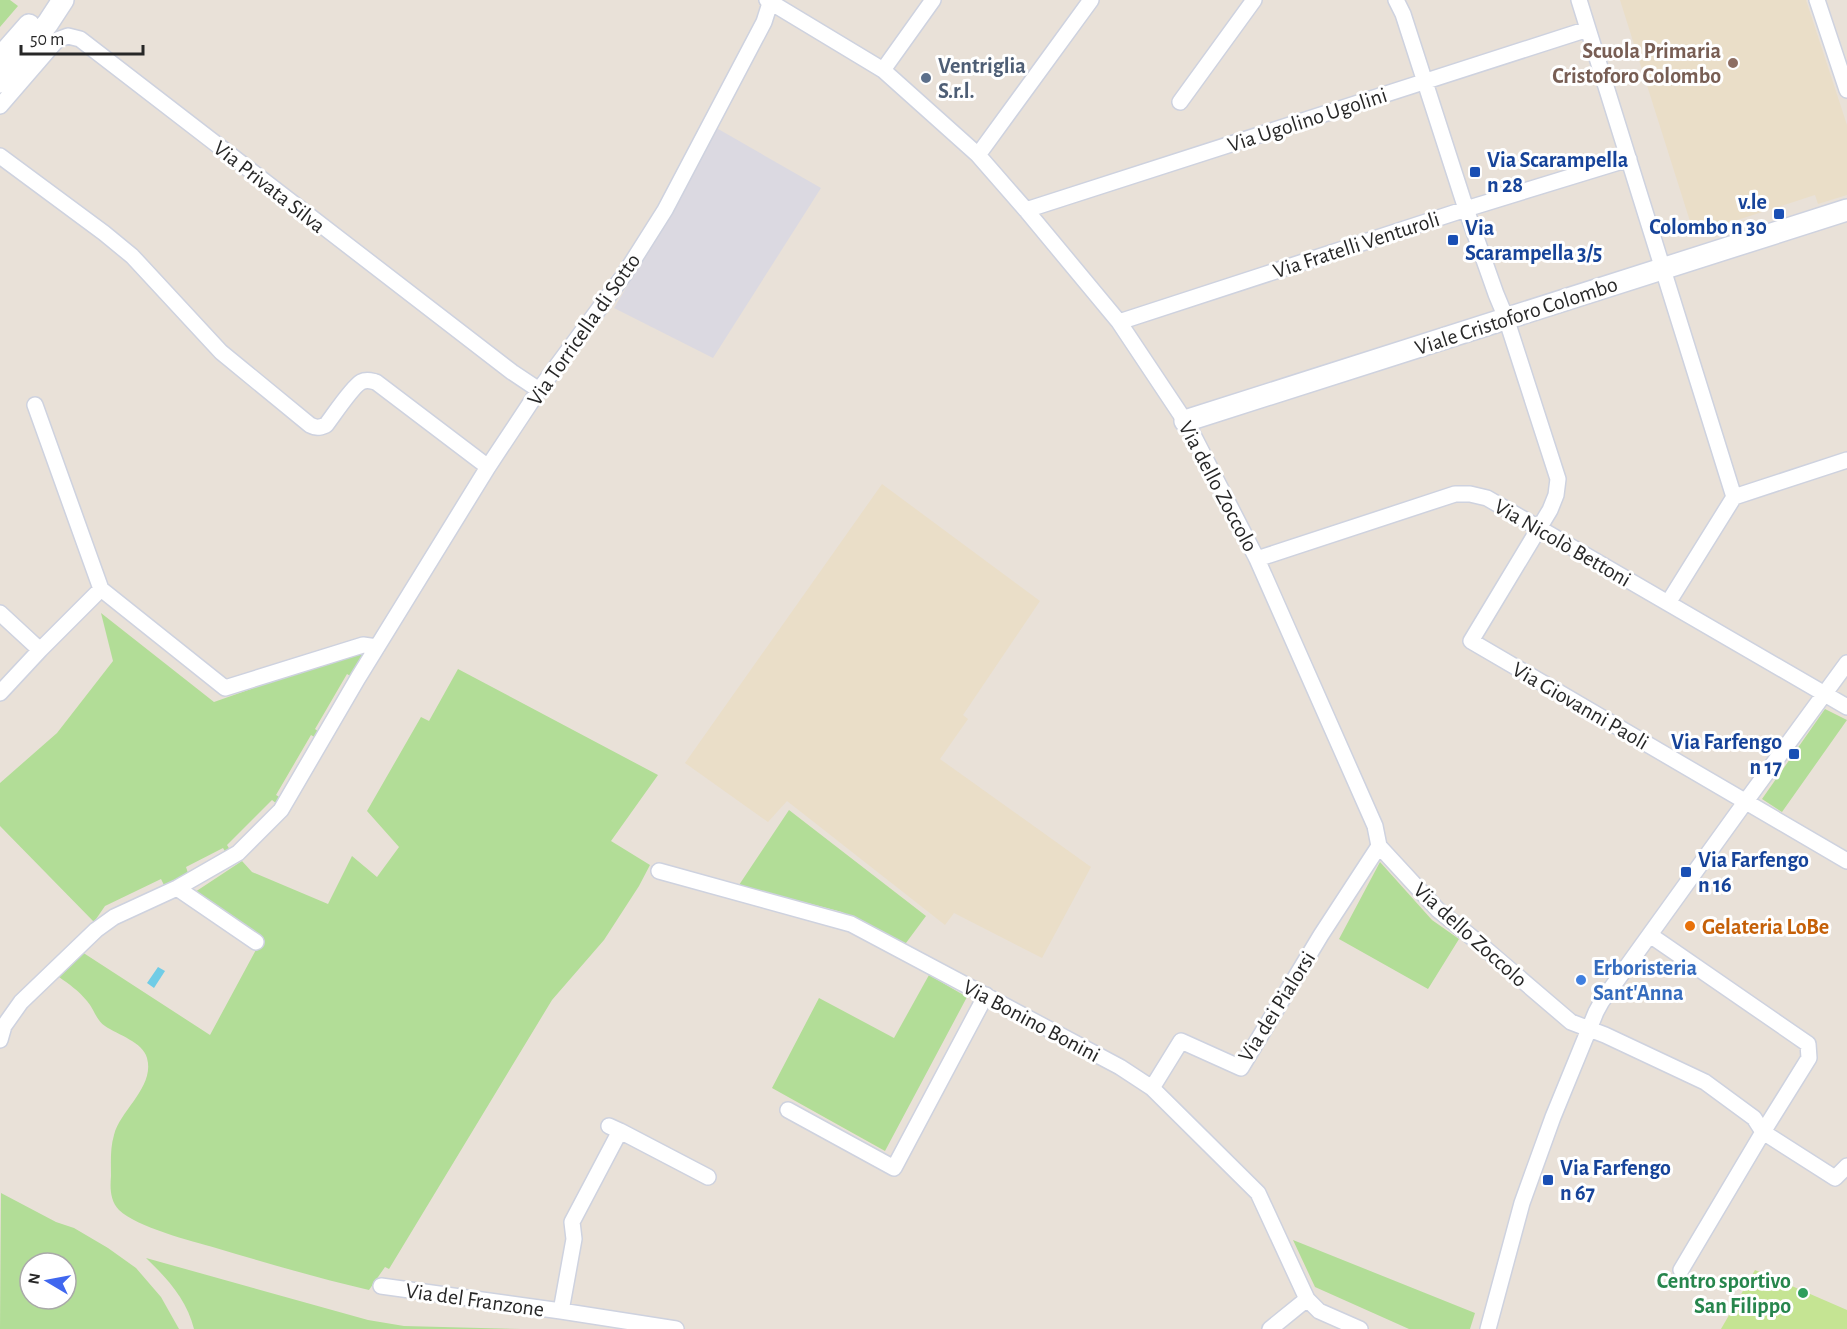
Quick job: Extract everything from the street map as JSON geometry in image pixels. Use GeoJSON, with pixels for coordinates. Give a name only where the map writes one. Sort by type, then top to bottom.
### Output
{"type":"FeatureCollection","features":[{"type":"Feature","properties":{"kind":"street"},"geometry":{"type":"LineString","coordinates":[[3,94],[7,61],[52,0]]}},
{"type":"Feature","properties":{"kind":"street"},"geometry":{"type":"LineString","coordinates":[[7,61],[48,23],[63,0]]}},
{"type":"Feature","properties":{"kind":"street"},"geometry":{"type":"LineString","coordinates":[[883,70],[933,0]]}},
{"type":"Feature","properties":{"kind":"street"},"geometry":{"type":"LineString","coordinates":[[978,155],[1091,0]]}},
{"type":"Feature","properties":{"kind":"street"},"geometry":{"type":"LineString","coordinates":[[1180,102],[1254,0]]}},
{"type":"Feature","properties":{"kind":"street"},"geometry":{"type":"LineString","coordinates":[[1396,0],[1426,81],[1466,209],[1506,318],[1558,479],[1556,495],[1539,527]]}},
{"type":"Feature","properties":{"kind":"street"},"geometry":{"type":"LineString","coordinates":[[1579,0],[1734,497]]}},
{"type":"Feature","properties":{"kind":"street"},"geometry":{"type":"LineString","coordinates":[[1817,0],[1847,90]]}},
{"type":"Feature","properties":{"kind":"street","name":"Via dello Zoccolo"},"geometry":{"type":"LineString","coordinates":[[769,1],[883,70],[978,155],[1119,322],[1185,421],[1257,559],[1375,826],[1379,846],[1438,910],[1571,1022],[1704,1082],[1754,1118],[1763,1132],[1835,1178],[1847,1166]]}},
{"type":"Feature","properties":{"kind":"street","name":"Via Torricella di Sotto"},"geometry":{"type":"LineString","coordinates":[[0,1040],[4,1026],[21,1002],[88,937],[114,917],[177,888],[238,853],[281,810],[377,647],[488,467],[539,390],[624,275],[665,210],[764,22],[769,1]]}},
{"type":"Feature","properties":{"kind":"street","name":"Via Ugolino Ugolini"},"geometry":{"type":"LineString","coordinates":[[1026,210],[1588,29]]}},
{"type":"Feature","properties":{"kind":"street","name":"Via Privata Silva"},"geometry":{"type":"LineString","coordinates":[[3,94],[57,40],[69,36],[80,39],[512,372],[539,390]]}},
{"type":"Feature","properties":{"kind":"street"},"geometry":{"type":"LineString","coordinates":[[0,156],[132,256],[221,352],[310,425],[320,428],[326,425],[357,385],[370,380],[376,382],[488,467]]}},
{"type":"Feature","properties":{"kind":"street","name":"Via Fratelli Venturoli"},"geometry":{"type":"LineString","coordinates":[[1119,322],[1466,209],[1629,159]]}},
{"type":"Feature","properties":{"kind":"street","name":"Viale Cristoforo Colombo"},"geometry":{"type":"LineString","coordinates":[[1185,421],[1847,210]]}},
{"type":"Feature","properties":{"kind":"street"},"geometry":{"type":"LineString","coordinates":[[35,405],[100,589],[225,688],[363,645],[377,647]]}},
{"type":"Feature","properties":{"kind":"street"},"geometry":{"type":"LineString","coordinates":[[1668,603],[1734,497],[1847,460]]}},
{"type":"Feature","properties":{"kind":"street","name":"Via Nicolò Bettoni"},"geometry":{"type":"LineString","coordinates":[[1257,559],[1455,494],[1470,494],[1487,498],[1847,707]]}},
{"type":"Feature","properties":{"kind":"street","name":"Via Giovanni Paoli"},"geometry":{"type":"LineString","coordinates":[[1539,527],[1471,641],[1847,861]]}},
{"type":"Feature","properties":{"kind":"street"},"geometry":{"type":"LineString","coordinates":[[0,693],[100,589]]}},
{"type":"Feature","properties":{"kind":"street"},"geometry":{"type":"LineString","coordinates":[[0,613],[40,650]]}},
{"type":"Feature","properties":{"kind":"street"},"geometry":{"type":"LineString","coordinates":[[1488,1329],[1522,1203],[1588,1029],[1602,1001],[1847,663]]}},
{"type":"Feature","properties":{"kind":"street","name":"Via dei Pialorsi"},"geometry":{"type":"LineString","coordinates":[[1152,1088],[1181,1041],[1241,1068],[1321,935],[1379,846]]}},
{"type":"Feature","properties":{"kind":"street","name":"Via Bonino Bonini"},"geometry":{"type":"LineString","coordinates":[[658,872],[851,924],[1120,1067],[1152,1088],[1258,1193],[1307,1299],[1319,1311],[1360,1329]]}},
{"type":"Feature","properties":{"kind":"street"},"geometry":{"type":"LineString","coordinates":[[177,888],[256,942]]}},
{"type":"Feature","properties":{"kind":"street"},"geometry":{"type":"LineString","coordinates":[[1650,935],[1808,1044],[1809,1058],[1681,1270]]}},
{"type":"Feature","properties":{"kind":"street"},"geometry":{"type":"LineString","coordinates":[[788,1110],[894,1168],[986,995]]}},
{"type":"Feature","properties":{"kind":"street"},"geometry":{"type":"LineString","coordinates":[[561,1311],[574,1239],[572,1222],[615,1129],[708,1177]]}},
{"type":"Feature","properties":{"kind":"street","name":"Via del Franzone"},"geometry":{"type":"LineString","coordinates":[[381,1286],[676,1329]]}},
{"type":"Feature","properties":{"kind":"street"},"geometry":{"type":"LineString","coordinates":[[1270,1329],[1307,1299]]}},
{"type":"Feature","properties":{"kind":"shaded area","name":"Scuola Primaria Cristoforo Colombo"},"geometry":{"type":"Polygon","coordinates":[[[1620,0],[1806,0],[1847,125],[1847,195],[1818,204],[1815,195],[1694,234],[1620,0]]]}},
{"type":"Feature","properties":{"kind":"shaded area"},"geometry":{"type":"Polygon","coordinates":[[[713,126],[821,188],[713,358],[614,308],[686,188],[713,126]]]}},
{"type":"Feature","properties":{"kind":"shaded area"},"geometry":{"type":"Polygon","coordinates":[[[882,484],[1040,601],[963,715],[968,719],[940,759],[1091,867],[1042,958],[954,913],[945,925],[787,801],[768,822],[685,763],[882,484]]]}},
{"type":"Feature","properties":{"kind":"green space"},"geometry":{"type":"Polygon","coordinates":[[[0,0],[10,0],[18,6],[0,27],[0,0]]]}},
{"type":"Feature","properties":{"kind":"green space"},"geometry":{"type":"Polygon","coordinates":[[[101,613],[214,702],[359,651],[365,654],[352,677],[347,674],[315,729],[319,732],[316,738],[311,735],[276,795],[281,798],[277,804],[272,800],[227,845],[230,850],[226,853],[223,848],[186,867],[188,873],[164,885],[161,879],[105,906],[94,922],[0,826],[0,783],[57,733],[113,661],[101,613]]]}},
{"type":"Feature","properties":{"kind":"green space"},"geometry":{"type":"Polygon","coordinates":[[[458,669],[658,775],[611,841],[650,865],[639,886],[604,940],[552,1000],[389,1269],[385,1267],[369,1290],[179,1237],[151,1228],[127,1216],[116,1206],[111,1194],[112,1145],[118,1125],[146,1079],[147,1058],[145,1052],[135,1043],[102,1024],[84,997],[59,977],[82,952],[210,1035],[257,948],[195,892],[242,861],[252,872],[328,904],[352,856],[377,877],[399,847],[367,811],[421,717],[429,721],[458,669]]]}},
{"type":"Feature","properties":{"kind":"green space"},"geometry":{"type":"Polygon","coordinates":[[[1825,709],[1847,720],[1782,812],[1762,799],[1825,709]]]}},
{"type":"Feature","properties":{"kind":"green space"},"geometry":{"type":"Polygon","coordinates":[[[789,810],[926,916],[903,947],[842,912],[739,885],[789,810]]]}},
{"type":"Feature","properties":{"kind":"green space"},"geometry":{"type":"Polygon","coordinates":[[[1380,862],[1432,920],[1459,939],[1428,989],[1339,939],[1380,862]]]}},
{"type":"Feature","properties":{"kind":"green space"},"geometry":{"type":"Polygon","coordinates":[[[929,975],[967,997],[885,1151],[772,1088],[819,998],[894,1038],[929,975]]]}},
{"type":"Feature","properties":{"kind":"green space"},"geometry":{"type":"Polygon","coordinates":[[[1,1193],[56,1222],[74,1228],[136,1268],[161,1297],[179,1329],[0,1329],[1,1193]]]}},
{"type":"Feature","properties":{"kind":"green space"},"geometry":{"type":"Polygon","coordinates":[[[1293,1240],[1475,1313],[1470,1329],[1409,1329],[1315,1287],[1293,1240]]]}},
{"type":"Feature","properties":{"kind":"green space"},"geometry":{"type":"Polygon","coordinates":[[[146,1258],[368,1320],[404,1326],[522,1329],[194,1329],[191,1318],[175,1290],[146,1258]]]}},
{"type":"Feature","properties":{"kind":"green space"},"geometry":{"type":"Polygon","coordinates":[[[1755,1270],[1847,1310],[1847,1329],[1721,1329],[1755,1270]]]}},
{"type":"Feature","properties":{"kind":"water"},"geometry":{"type":"Polygon","coordinates":[[[158,967],[165,971],[154,988],[147,983],[158,967]]]}},
{"type":"Feature","properties":{"kind":"place","name":"Scuola Primaria Cristoforo Colombo"},"geometry":{"type":"Point","coordinates":[1733,63]}},
{"type":"Feature","properties":{"kind":"place","name":"Ventriglia S.r.l."},"geometry":{"type":"Point","coordinates":[926,78]}},
{"type":"Feature","properties":{"kind":"place","name":"Via Scarampella n 28"},"geometry":{"type":"Point","coordinates":[1475,172]}},
{"type":"Feature","properties":{"kind":"place","name":"v.le Colombo n 30"},"geometry":{"type":"Point","coordinates":[1779,214]}},
{"type":"Feature","properties":{"kind":"place","name":"Via Scarampella 3/5"},"geometry":{"type":"Point","coordinates":[1453,240]}},
{"type":"Feature","properties":{"kind":"place","name":"Via Farfengo n 17"},"geometry":{"type":"Point","coordinates":[1794,754]}},
{"type":"Feature","properties":{"kind":"place","name":"Via Farfengo n 16"},"geometry":{"type":"Point","coordinates":[1686,872]}},
{"type":"Feature","properties":{"kind":"place","name":"Gelateria LoBe"},"geometry":{"type":"Point","coordinates":[1690,926]}},
{"type":"Feature","properties":{"kind":"place","name":"Erboristeria Sant'Anna"},"geometry":{"type":"Point","coordinates":[1581,980]}},
{"type":"Feature","properties":{"kind":"place","name":"Via Farfengo n 67"},"geometry":{"type":"Point","coordinates":[1548,1180]}},
{"type":"Feature","properties":{"kind":"place","name":"Centro sportivo San Filippo"},"geometry":{"type":"Point","coordinates":[1803,1293]}}]}
